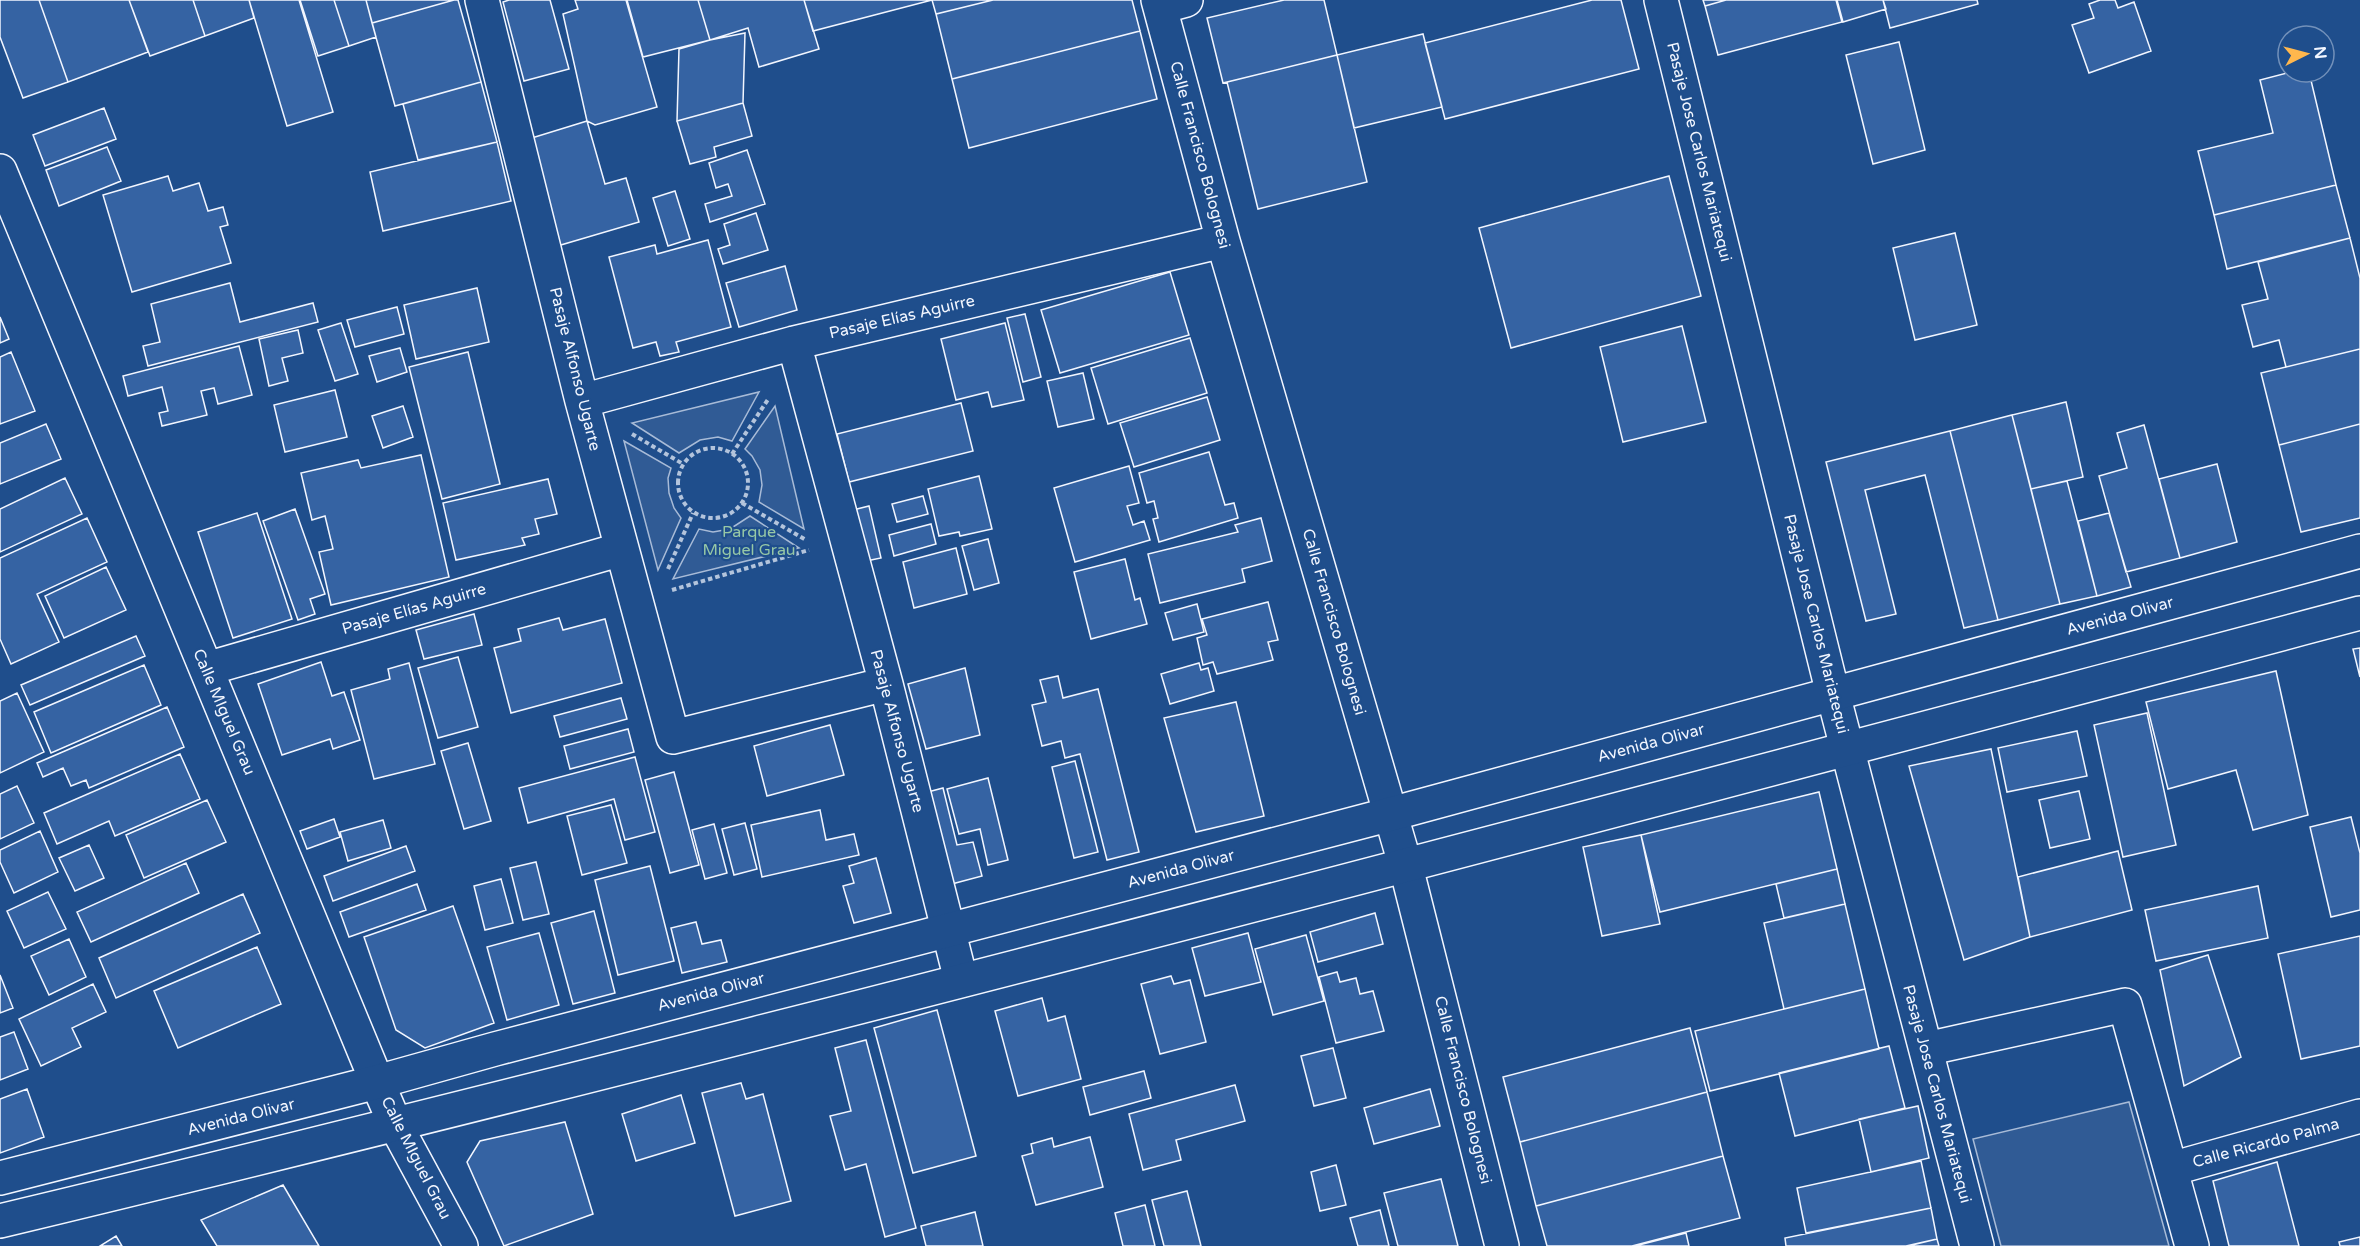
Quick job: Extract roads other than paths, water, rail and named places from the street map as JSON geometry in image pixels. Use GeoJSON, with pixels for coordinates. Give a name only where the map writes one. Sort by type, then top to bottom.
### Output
{"type":"FeatureCollection","features":[{"type":"Feature","properties":{"kind":"street","name":"Pasaje Alfonso Ugarte"},"geometry":{"type":"LineString","coordinates":[[482,0],[582,401],[673,737],[886,684]]}},
{"type":"Feature","properties":{"kind":"street","name":"Pasaje Jose Carlos Mariatequi"},"geometry":{"type":"LineString","coordinates":[[1661,0],[1833,694],[1977,1246]]}},
{"type":"Feature","properties":{"kind":"street","name":"Calle Francisco Bolognesi"},"geometry":{"type":"LineString","coordinates":[[1168,2],[1223,241],[1406,867],[1502,1246]]}},
{"type":"Feature","properties":{"kind":"street","name":"Calle MIguel Grau"},"geometry":{"type":"LineString","coordinates":[[0,171],[377,1082],[396,1126],[461,1246]]}},
{"type":"Feature","properties":{"kind":"street","name":"Pasaje Elías Aguirre"},"geometry":{"type":"LineString","coordinates":[[582,401],[794,343],[1223,241]]}},
{"type":"Feature","properties":{"kind":"street","name":"Pasaje Alfonso Ugarte"},"geometry":{"type":"LineString","coordinates":[[794,343],[886,684],[961,980]]}},
{"type":"Feature","properties":{"kind":"street","name":"Pasaje Elías Aguirre"},"geometry":{"type":"LineString","coordinates":[[206,669],[622,549]]}},
{"type":"Feature","properties":{"kind":"street","name":"Avenida Olivar"},"geometry":{"type":"LineString","coordinates":[[0,1178],[377,1082],[1391,814],[2360,551]]}},
{"type":"Feature","properties":{"kind":"street"},"geometry":{"type":"LineString","coordinates":[[0,1221],[396,1126],[1406,867],[2360,613]]}},
{"type":"Feature","properties":{"kind":"street"},"geometry":{"type":"LineString","coordinates":[[1926,1049],[2124,1005],[2192,1246]]}},
{"type":"Feature","properties":{"kind":"street","name":"Calle Ricardo Palma"},"geometry":{"type":"LineString","coordinates":[[2171,1169],[2360,1116]]}},
{"type":"Feature","properties":{"kind":"park label","name":"Parque Miguel Grau"},"geometry":{"type":"Point","coordinates":[749,541]}}]}
